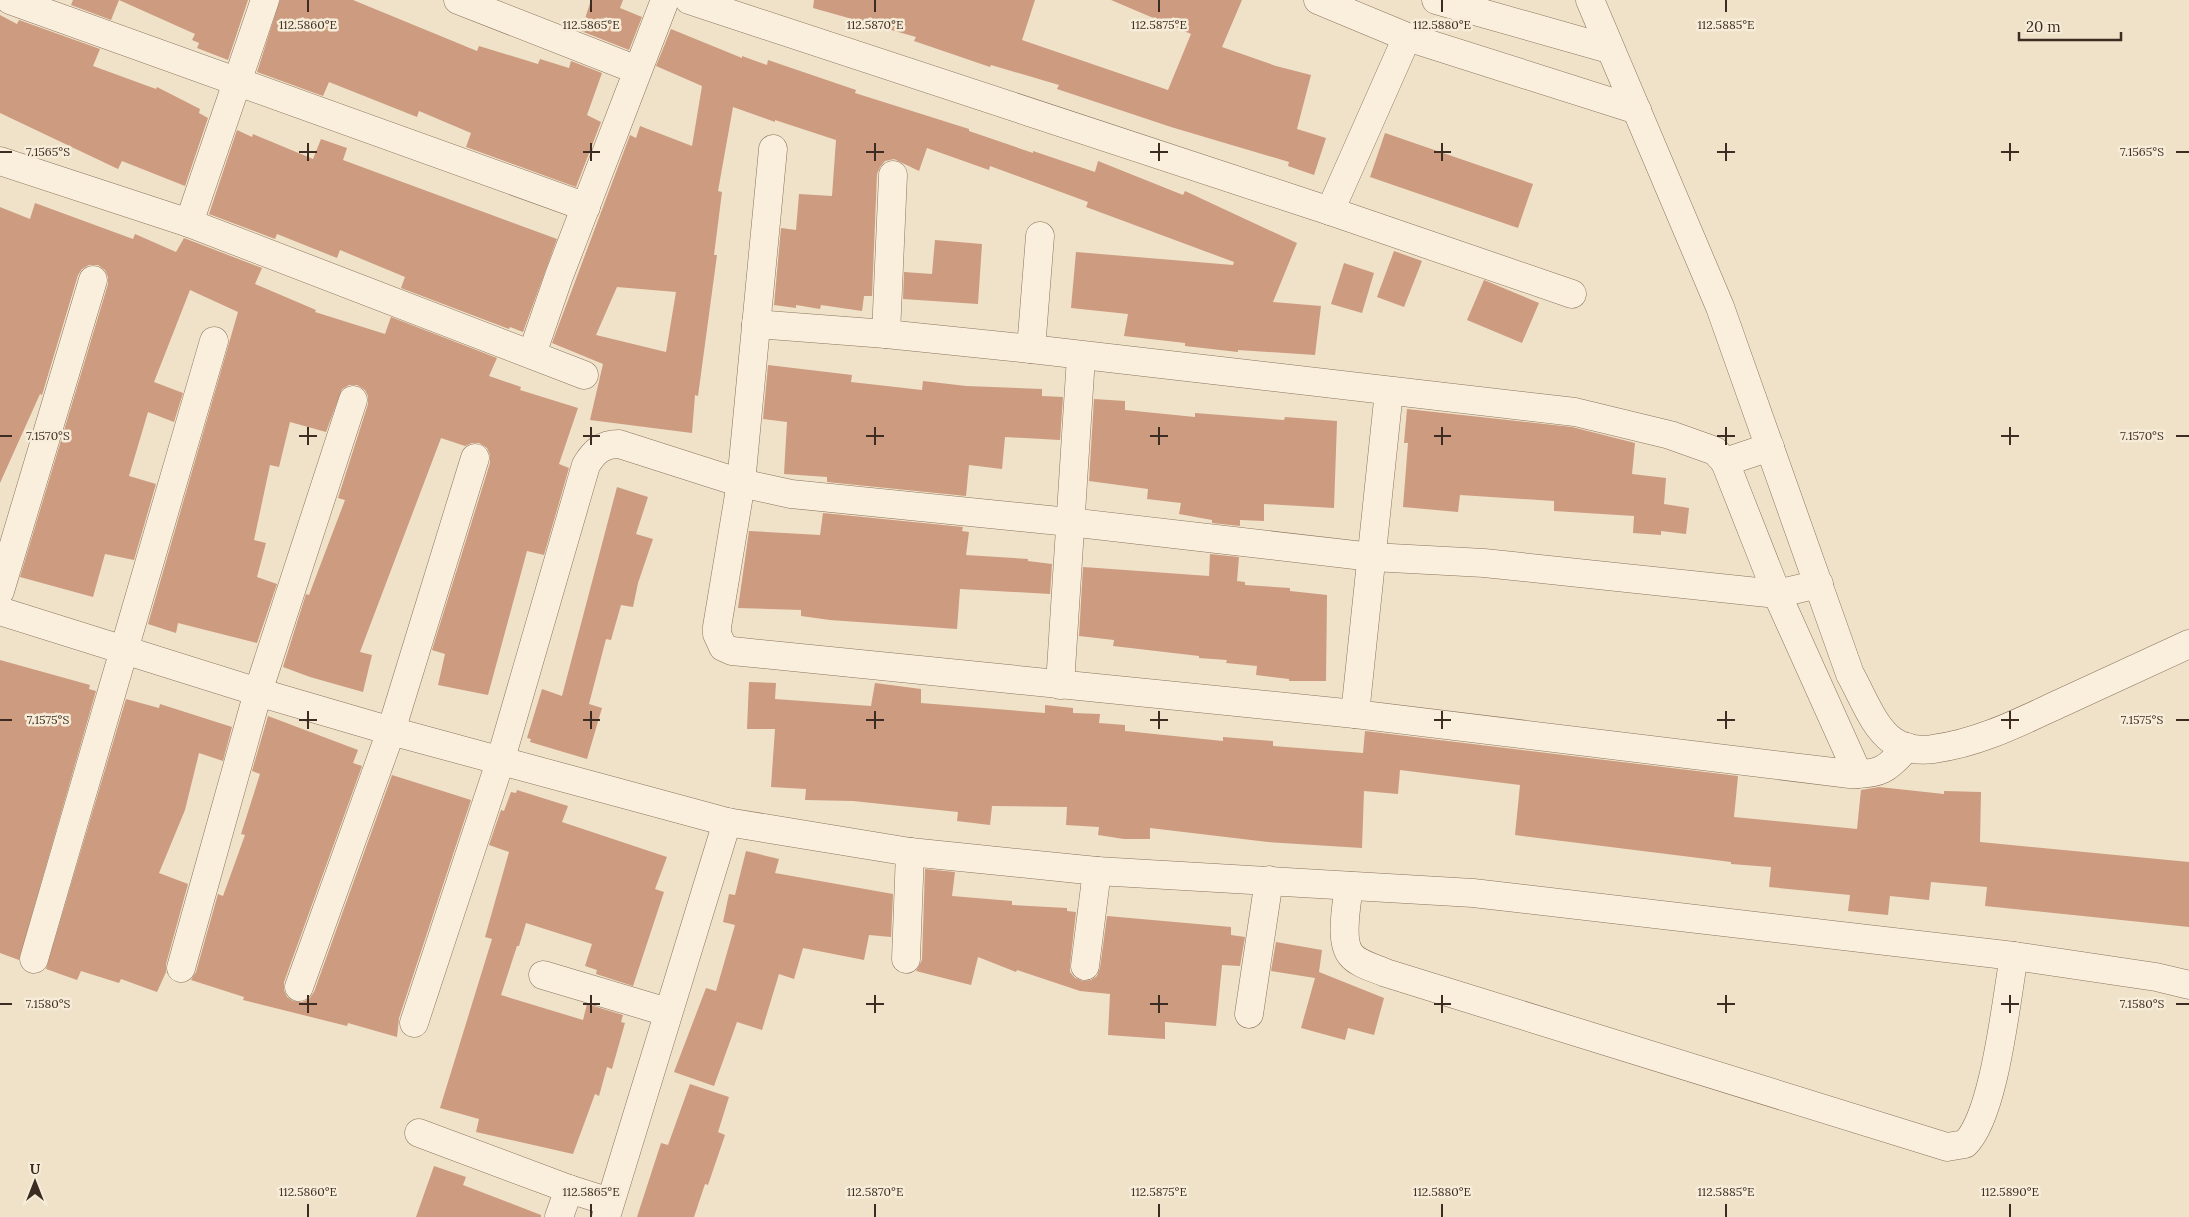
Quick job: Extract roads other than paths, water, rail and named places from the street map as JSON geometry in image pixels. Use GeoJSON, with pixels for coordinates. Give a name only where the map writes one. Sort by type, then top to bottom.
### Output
{"type":"FeatureCollection","features":[{"type":"Feature","properties":{"kind":"street"},"geometry":{"type":"LineString","coordinates":[[10,0],[586,207]]}},
{"type":"Feature","properties":{"kind":"street"},"geometry":{"type":"LineString","coordinates":[[189,222],[264,0]]}},
{"type":"Feature","properties":{"kind":"street"},"geometry":{"type":"LineString","coordinates":[[458,0],[637,70]]}},
{"type":"Feature","properties":{"kind":"street"},"geometry":{"type":"LineString","coordinates":[[532,354],[637,70],[665,0]]}},
{"type":"Feature","properties":{"kind":"street"},"geometry":{"type":"LineString","coordinates":[[689,0],[1330,211],[1572,294]]}},
{"type":"Feature","properties":{"kind":"street"},"geometry":{"type":"LineString","coordinates":[[1318,0],[1407,37],[1637,110]]}},
{"type":"Feature","properties":{"kind":"street"},"geometry":{"type":"LineString","coordinates":[[1436,0],[1609,49]]}},
{"type":"Feature","properties":{"kind":"street"},"geometry":{"type":"LineString","coordinates":[[1590,0],[1609,49],[1637,110],[1720,307],[1850,674],[1886,734],[1894,741],[1917,750],[1933,749],[1980,738],[2012,726],[2189,644]]}},
{"type":"Feature","properties":{"kind":"street"},"geometry":{"type":"LineString","coordinates":[[1330,211],[1407,37]]}},
{"type":"Feature","properties":{"kind":"street"},"geometry":{"type":"LineString","coordinates":[[773,149],[741,483],[717,627],[717,634],[722,647],[732,651],[1060,686],[1355,714],[1858,774],[1882,771],[1906,747]]}},
{"type":"Feature","properties":{"kind":"street"},"geometry":{"type":"LineString","coordinates":[[0,161],[189,222],[584,375]]}},
{"type":"Feature","properties":{"kind":"street"},"geometry":{"type":"LineString","coordinates":[[886,334],[893,175]]}},
{"type":"Feature","properties":{"kind":"street"},"geometry":{"type":"LineString","coordinates":[[1031,349],[1040,236]]}},
{"type":"Feature","properties":{"kind":"street"},"geometry":{"type":"LineString","coordinates":[[0,591],[93,280]]}},
{"type":"Feature","properties":{"kind":"street"},"geometry":{"type":"LineString","coordinates":[[756,324],[886,334],[1031,349],[1080,357],[1575,412],[1670,435],[1715,452],[1725,462],[1777,594],[1858,774]]}},
{"type":"Feature","properties":{"kind":"street"},"geometry":{"type":"LineString","coordinates":[[34,959],[214,341]]}},
{"type":"Feature","properties":{"kind":"street"},"geometry":{"type":"LineString","coordinates":[[1060,686],[1080,357]]}},
{"type":"Feature","properties":{"kind":"street"},"geometry":{"type":"LineString","coordinates":[[1355,714],[1389,391]]}},
{"type":"Feature","properties":{"kind":"street"},"geometry":{"type":"LineString","coordinates":[[181,968],[258,692],[353,400]]}},
{"type":"Feature","properties":{"kind":"street"},"geometry":{"type":"LineString","coordinates":[[414,1024],[500,762],[586,465],[593,453],[602,447],[619,444],[741,483],[791,494],[1069,522],[1372,557],[1484,563],[1777,594],[1819,584]]}},
{"type":"Feature","properties":{"kind":"street"},"geometry":{"type":"LineString","coordinates":[[1725,462],[1770,447]]}},
{"type":"Feature","properties":{"kind":"street"},"geometry":{"type":"LineString","coordinates":[[299,987],[391,731],[475,458]]}},
{"type":"Feature","properties":{"kind":"street"},"geometry":{"type":"LineString","coordinates":[[0,611],[258,692],[391,731],[726,822],[910,852],[1097,871],[1472,893],[2014,956],[2156,977],[2189,985]]}},
{"type":"Feature","properties":{"kind":"street"},"geometry":{"type":"LineString","coordinates":[[419,1133],[569,1189],[608,1210],[726,822]]}},
{"type":"Feature","properties":{"kind":"street"},"geometry":{"type":"LineString","coordinates":[[906,959],[910,852]]}},
{"type":"Feature","properties":{"kind":"street"},"geometry":{"type":"LineString","coordinates":[[1085,966],[1097,871]]}},
{"type":"Feature","properties":{"kind":"street"},"geometry":{"type":"LineString","coordinates":[[1249,1014],[1270,880]]}},
{"type":"Feature","properties":{"kind":"street"},"geometry":{"type":"LineString","coordinates":[[1349,886],[1345,926],[1346,947],[1356,960],[1404,979],[1947,1147],[1965,1144],[1979,1126],[1990,1090],[2014,956]]}},
{"type":"Feature","properties":{"kind":"street"},"geometry":{"type":"LineString","coordinates":[[543,975],[667,1012]]}},
{"type":"Feature","properties":{"kind":"street"},"geometry":{"type":"LineString","coordinates":[[559,1217],[569,1189]]}}]}
